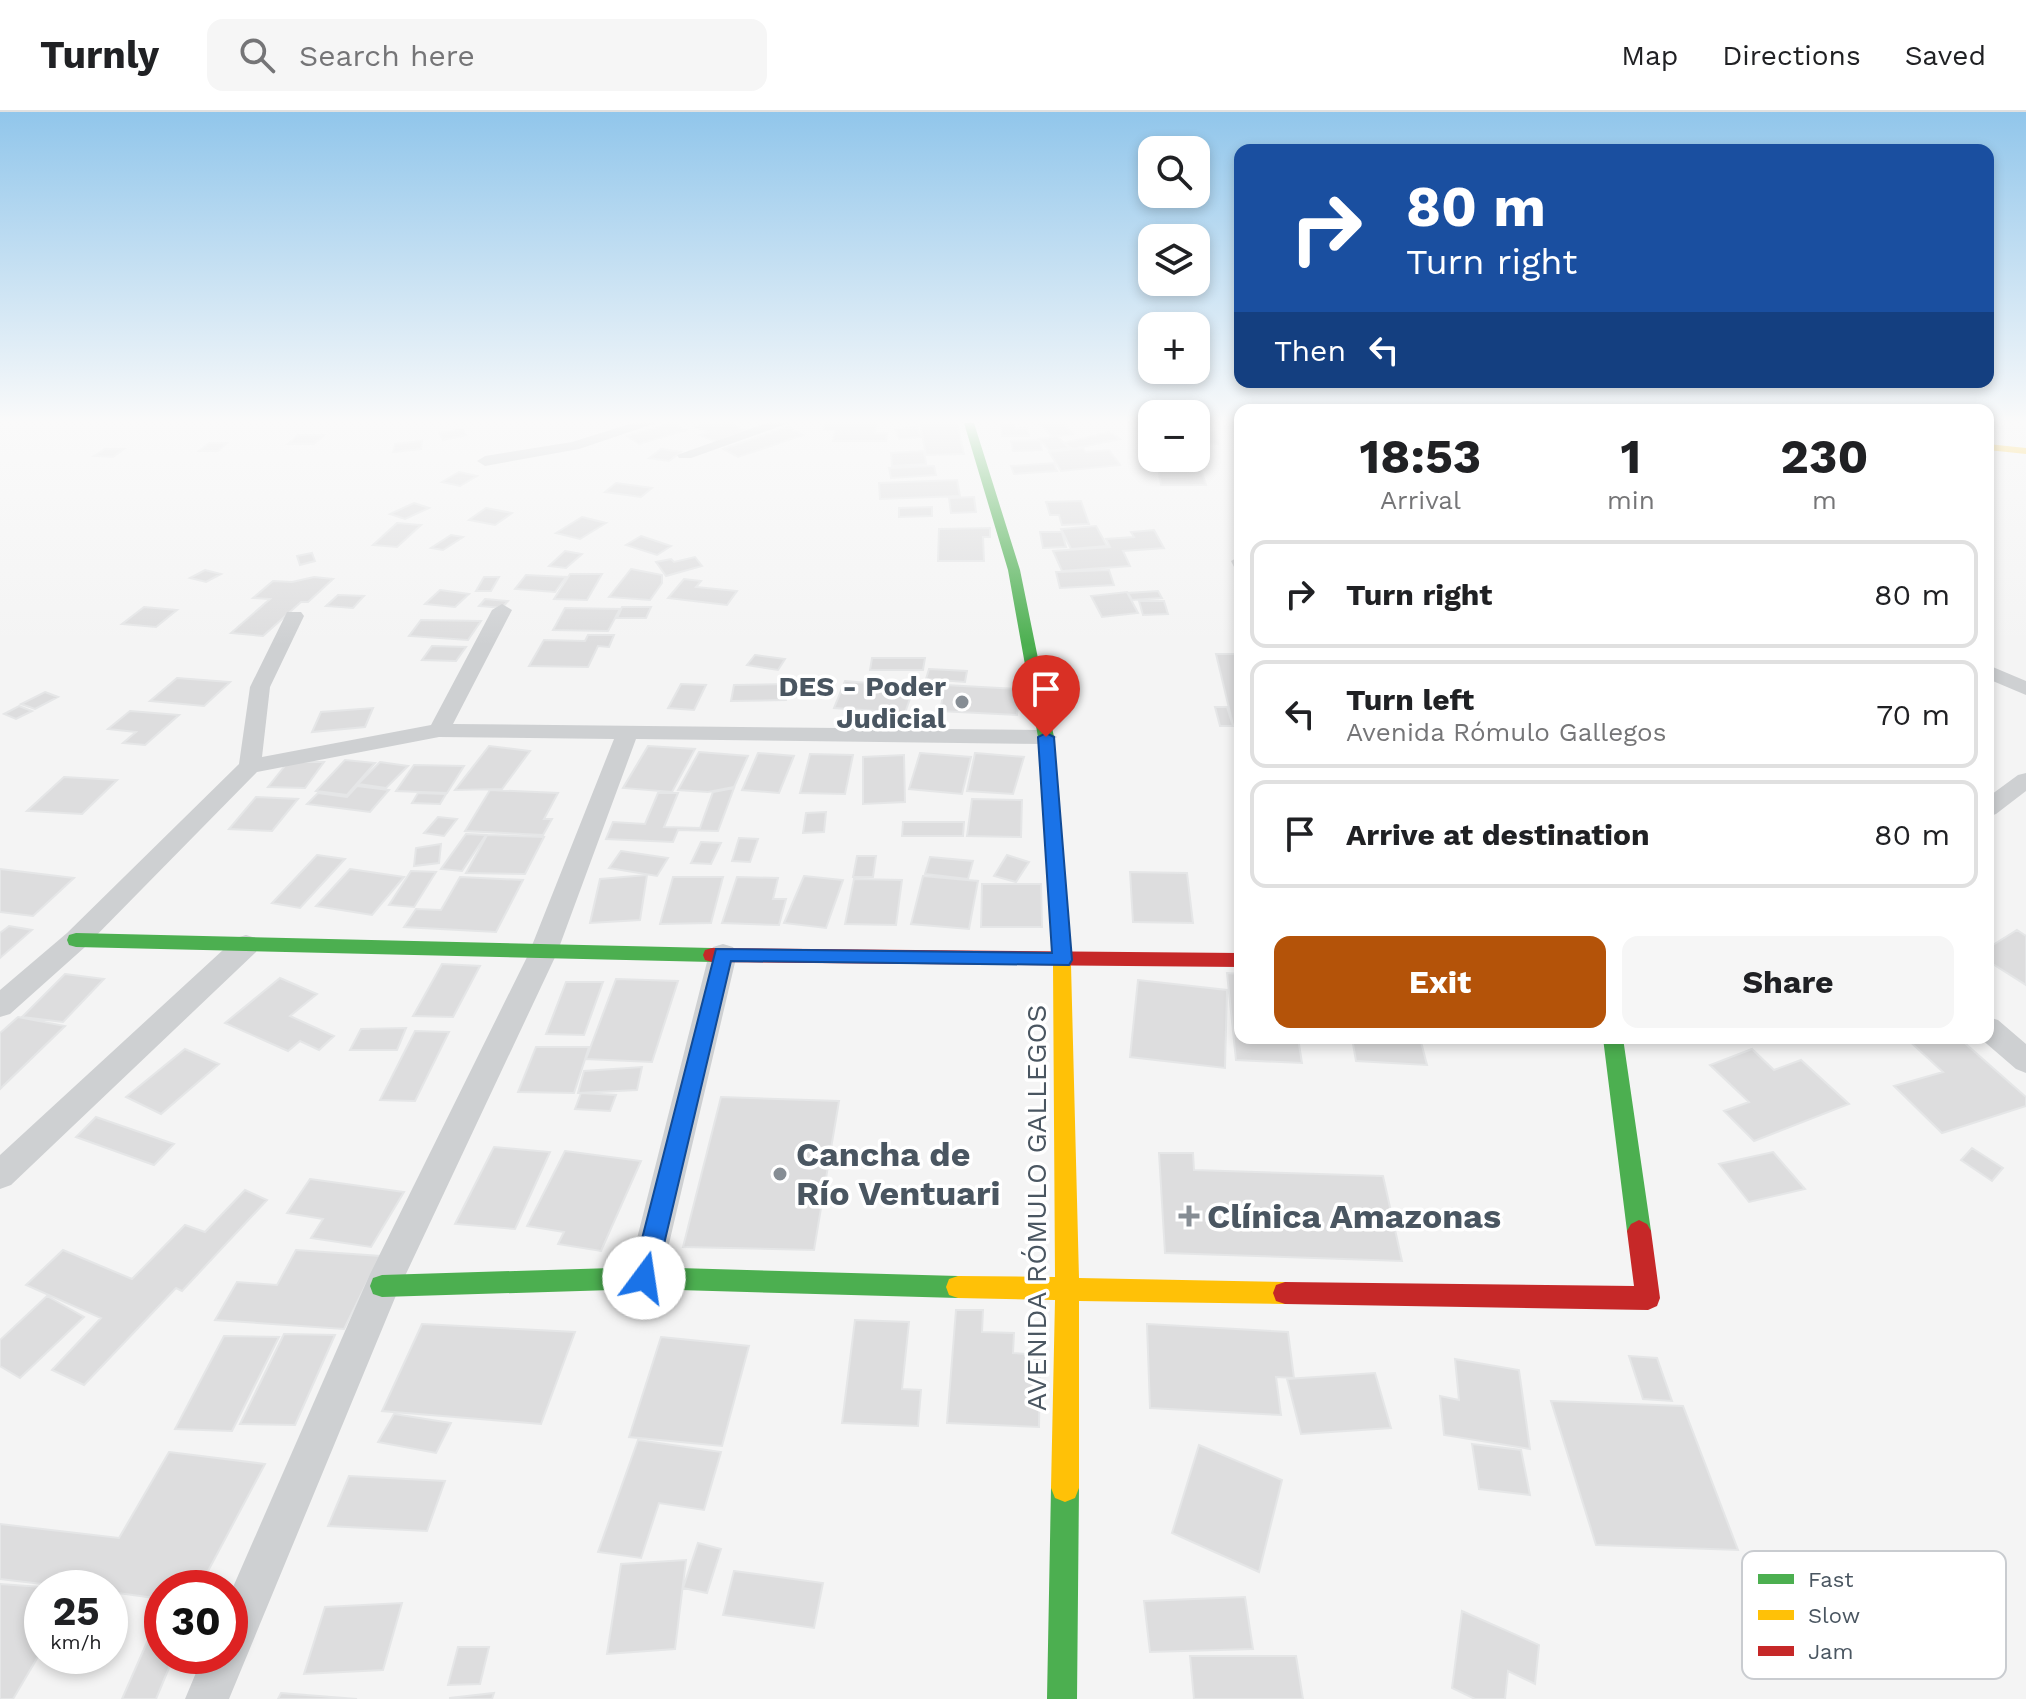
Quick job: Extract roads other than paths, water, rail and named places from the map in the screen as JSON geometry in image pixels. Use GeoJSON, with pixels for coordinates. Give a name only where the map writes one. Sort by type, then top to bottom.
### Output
{"type":"FeatureCollection","features":[{"type":"Feature","properties":{"kind":"street","name":"AVENIDA RÓMULO GALLEGOS"},"geometry":{"type":"LineString","coordinates":[[994,497],[1014,570],[1046,737],[1062,960],[1067,1290],[1062,1699]]}},
{"type":"Feature","properties":{"kind":"street"},"geometry":{"type":"LineString","coordinates":[[439,730],[502,610]]}},
{"type":"Feature","properties":{"kind":"street"},"geometry":{"type":"LineString","coordinates":[[250,766],[260,687],[294,616]]}},
{"type":"Feature","properties":{"kind":"street"},"geometry":{"type":"LineString","coordinates":[[1994,674],[2026,689]]}},
{"type":"Feature","properties":{"kind":"street"},"geometry":{"type":"LineString","coordinates":[[0,1006],[76,940],[250,766],[439,730],[1046,737]]}},
{"type":"Feature","properties":{"kind":"street"},"geometry":{"type":"LineString","coordinates":[[248,1602],[382,1286],[543,953],[628,732]]}},
{"type":"Feature","properties":{"kind":"street"},"geometry":{"type":"LineString","coordinates":[[1994,804],[2026,780]]}},
{"type":"Feature","properties":{"kind":"street"},"geometry":{"type":"LineString","coordinates":[[76,940],[543,953],[1234,960]]}},
{"type":"Feature","properties":{"kind":"street"},"geometry":{"type":"LineString","coordinates":[[0,1175],[246,945]]}},
{"type":"Feature","properties":{"kind":"street"},"geometry":{"type":"LineString","coordinates":[[644,1278],[723,954]]}},
{"type":"Feature","properties":{"kind":"street"},"geometry":{"type":"LineString","coordinates":[[1994,1033],[2026,1061]]}},
{"type":"Feature","properties":{"kind":"street"},"geometry":{"type":"LineString","coordinates":[[382,1286],[644,1278],[1067,1290],[1648,1298],[1614,1044]]}},
{"type":"Feature","properties":{"kind":"street"},"geometry":{"type":"LineString","coordinates":[[207,1699],[217,1674]]}},
{"type":"Feature","properties":{"kind":"place","name":"DES - Poder Judicial"},"geometry":{"type":"Point","coordinates":[962,702]}},
{"type":"Feature","properties":{"kind":"place","name":"Cancha de Río Ventuari"},"geometry":{"type":"Point","coordinates":[780,1174]}},
{"type":"Feature","properties":{"kind":"place","name":"Clínica Amazonas"},"geometry":{"type":"Point","coordinates":[1189,1216]}}]}
